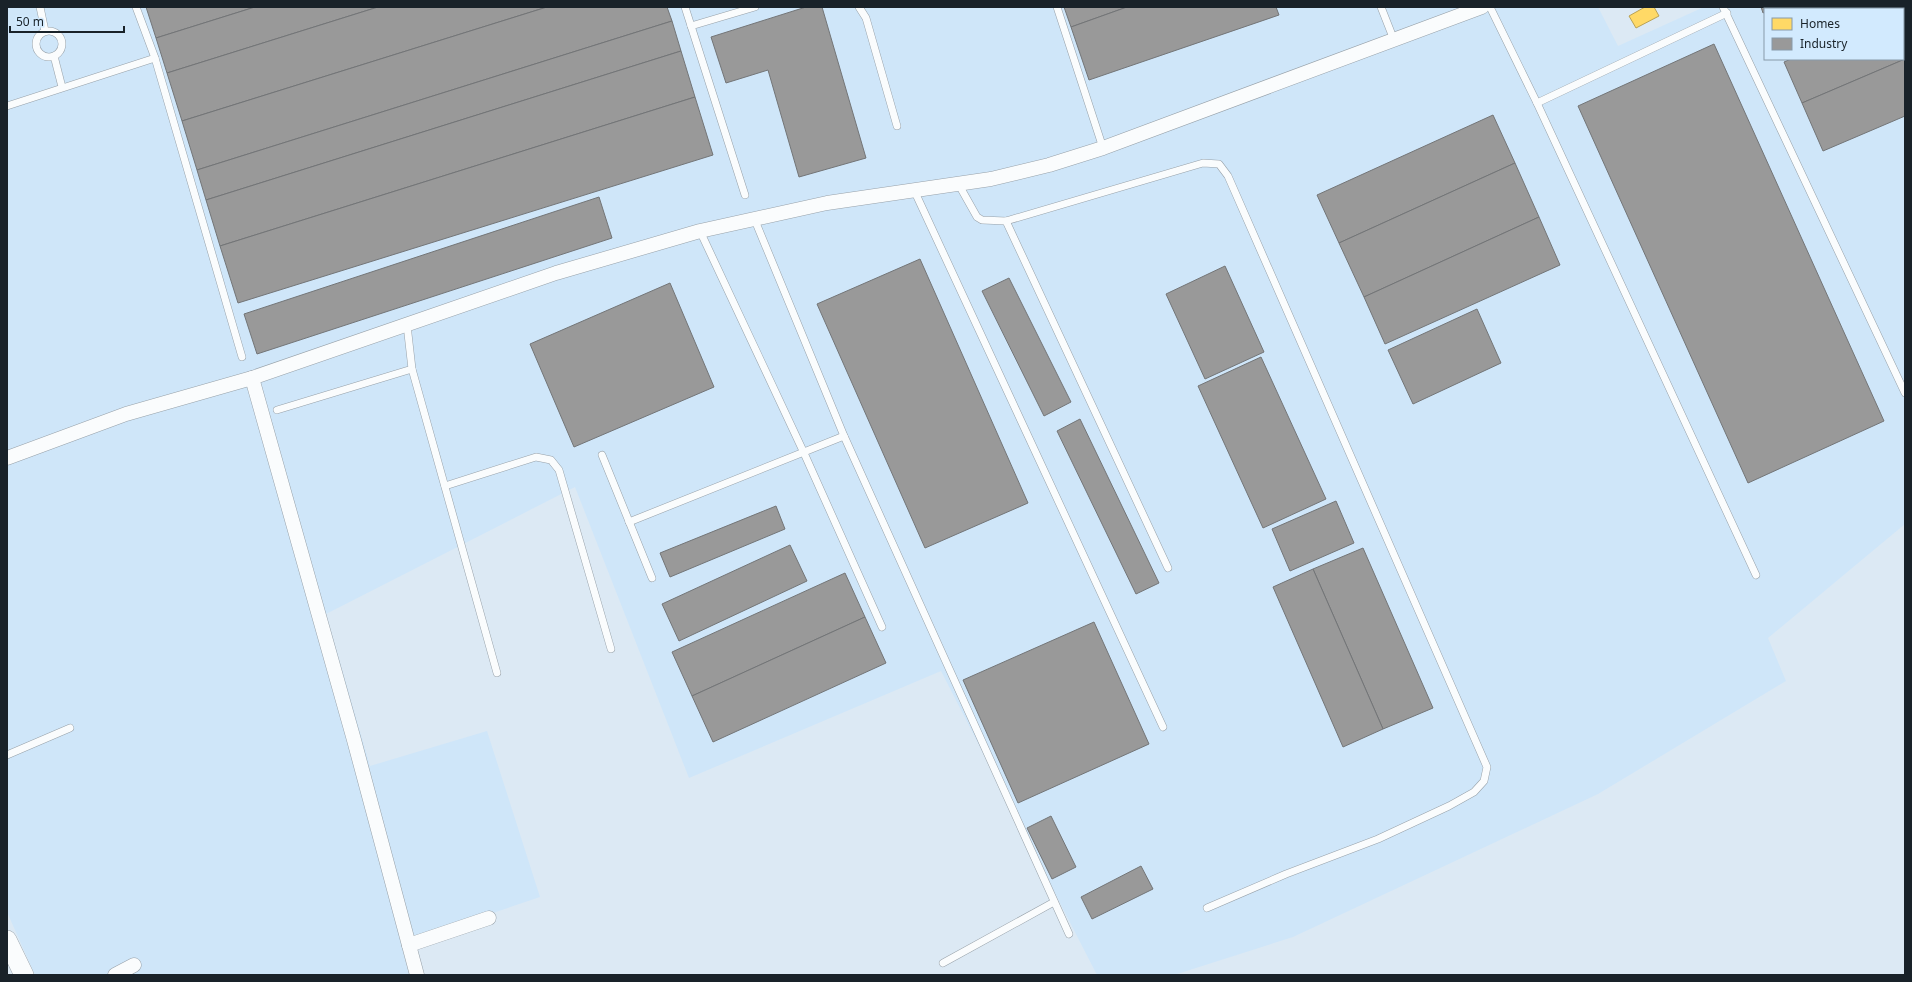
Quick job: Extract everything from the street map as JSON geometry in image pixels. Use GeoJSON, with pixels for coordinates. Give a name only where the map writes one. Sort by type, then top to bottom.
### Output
{"type":"FeatureCollection","features":[{"type":"Feature","properties":{"kind":"main road"},"geometry":{"type":"LineString","coordinates":[[7,940],[24,975]]}},
{"type":"Feature","properties":{"kind":"street"},"geometry":{"type":"LineString","coordinates":[[7,458],[126,414],[252,378],[556,273],[700,231],[827,203],[991,180],[1049,165],[1103,148],[1482,7]]}},
{"type":"Feature","properties":{"kind":"street"},"geometry":{"type":"LineString","coordinates":[[252,378],[352,733],[417,975]]}},
{"type":"Feature","properties":{"kind":"street"},"geometry":{"type":"LineString","coordinates":[[409,945],[489,918]]}},
{"type":"Feature","properties":{"kind":"street"},"geometry":{"type":"LineString","coordinates":[[115,975],[134,965]]}},
{"type":"Feature","properties":{"kind":"lane"},"geometry":{"type":"LineString","coordinates":[[40,7],[45,31]]}},
{"type":"Feature","properties":{"kind":"lane"},"geometry":{"type":"LineString","coordinates":[[136,7],[155,58],[242,357]]}},
{"type":"Feature","properties":{"kind":"lane"},"geometry":{"type":"LineString","coordinates":[[685,7],[745,195]]}},
{"type":"Feature","properties":{"kind":"lane"},"geometry":{"type":"LineString","coordinates":[[691,26],[755,7]]}},
{"type":"Feature","properties":{"kind":"lane"},"geometry":{"type":"LineString","coordinates":[[859,7],[866,18],[897,126]]}},
{"type":"Feature","properties":{"kind":"lane"},"geometry":{"type":"LineString","coordinates":[[1057,7],[1103,148]]}},
{"type":"Feature","properties":{"kind":"lane"},"geometry":{"type":"LineString","coordinates":[[1381,7],[1394,40]]}},
{"type":"Feature","properties":{"kind":"lane"},"geometry":{"type":"LineString","coordinates":[[1490,7],[1537,103],[1756,575]]}},
{"type":"Feature","properties":{"kind":"lane"},"geometry":{"type":"LineString","coordinates":[[1537,103],[1725,10],[1905,393]]}},
{"type":"Feature","properties":{"kind":"lane"},"geometry":{"type":"LineString","coordinates":[[45,31],[55,32],[61,40],[61,49],[54,56],[43,56],[37,48],[37,38],[45,31]]}},
{"type":"Feature","properties":{"kind":"lane"},"geometry":{"type":"LineString","coordinates":[[54,56],[62,87]]}},
{"type":"Feature","properties":{"kind":"lane"},"geometry":{"type":"LineString","coordinates":[[7,106],[155,58]]}},
{"type":"Feature","properties":{"kind":"lane"},"geometry":{"type":"LineString","coordinates":[[959,185],[977,217],[982,220],[1006,221],[1203,163],[1218,164],[1228,176],[1486,767],[1484,781],[1474,792],[1449,806],[1378,839],[1286,874],[1207,908]]}},
{"type":"Feature","properties":{"kind":"lane"},"geometry":{"type":"LineString","coordinates":[[914,190],[1162,726]]}},
{"type":"Feature","properties":{"kind":"lane"},"geometry":{"type":"LineString","coordinates":[[754,218],[844,436],[1069,934]]}},
{"type":"Feature","properties":{"kind":"lane"},"geometry":{"type":"LineString","coordinates":[[1006,221],[1168,568]]}},
{"type":"Feature","properties":{"kind":"lane"},"geometry":{"type":"LineString","coordinates":[[700,231],[804,452],[882,627]]}},
{"type":"Feature","properties":{"kind":"lane"},"geometry":{"type":"LineString","coordinates":[[407,325],[412,369],[496,673]]}},
{"type":"Feature","properties":{"kind":"lane"},"geometry":{"type":"LineString","coordinates":[[277,410],[412,369]]}},
{"type":"Feature","properties":{"kind":"lane"},"geometry":{"type":"LineString","coordinates":[[629,522],[844,436]]}},
{"type":"Feature","properties":{"kind":"lane"},"geometry":{"type":"LineString","coordinates":[[602,455],[652,578]]}},
{"type":"Feature","properties":{"kind":"lane"},"geometry":{"type":"LineString","coordinates":[[444,486],[536,457],[551,460],[560,470],[611,649]]}},
{"type":"Feature","properties":{"kind":"lane"},"geometry":{"type":"LineString","coordinates":[[7,755],[70,728]]}},
{"type":"Feature","properties":{"kind":"lane"},"geometry":{"type":"LineString","coordinates":[[943,963],[1054,902]]}},
{"type":"Feature","properties":{"kind":"shaded area"},"geometry":{"type":"Polygon","coordinates":[[[7,7],[1598,7],[1618,46],[1704,7],[1905,7],[1905,524],[1768,638],[1786,681],[1598,794],[1293,937],[1174,975],[1097,975],[941,671],[689,778],[575,487],[326,614],[370,766],[487,731],[540,897],[401,944],[409,975],[35,975],[7,912],[7,7]]]}},
{"type":"Feature","properties":{"kind":"building: Homes"},"geometry":{"type":"Polygon","coordinates":[[[1645,7],[1654,7],[1659,16],[1636,28],[1629,16],[1645,7]]]}},
{"type":"Feature","properties":{"kind":"building: Industry"},"geometry":{"type":"Polygon","coordinates":[[[146,7],[255,7],[156,38],[146,7]]]}},
{"type":"Feature","properties":{"kind":"building: Industry"},"geometry":{"type":"Polygon","coordinates":[[[255,7],[378,7],[167,73],[156,38],[255,7]]]}},
{"type":"Feature","properties":{"kind":"building: Industry"},"geometry":{"type":"Polygon","coordinates":[[[378,7],[547,7],[182,121],[167,73],[378,7]]]}},
{"type":"Feature","properties":{"kind":"building: Industry"},"geometry":{"type":"Polygon","coordinates":[[[547,7],[667,7],[672,21],[197,170],[182,121],[547,7]]]}},
{"type":"Feature","properties":{"kind":"building: Industry"},"geometry":{"type":"Polygon","coordinates":[[[806,7],[822,7],[866,158],[799,177],[768,70],[726,83],[711,37],[806,7]]]}},
{"type":"Feature","properties":{"kind":"building: Industry"},"geometry":{"type":"Polygon","coordinates":[[[1064,7],[1127,7],[1071,27],[1064,7]]]}},
{"type":"Feature","properties":{"kind":"building: Industry"},"geometry":{"type":"Polygon","coordinates":[[[1127,7],[1276,7],[1279,15],[1089,80],[1071,27],[1127,7]]]}},
{"type":"Feature","properties":{"kind":"building: Industry"},"geometry":{"type":"Polygon","coordinates":[[[1761,7],[1777,7],[1764,8],[1763,13],[1761,7]]]}},
{"type":"Feature","properties":{"kind":"building: Industry"},"geometry":{"type":"Polygon","coordinates":[[[1905,7],[1905,10],[1904,8],[1774,8],[1905,7]]]}},
{"type":"Feature","properties":{"kind":"building: Industry"},"geometry":{"type":"Polygon","coordinates":[[[1904,10],[1905,10],[1904,59],[1904,10]]]}},
{"type":"Feature","properties":{"kind":"building: Industry"},"geometry":{"type":"Polygon","coordinates":[[[672,21],[681,51],[206,200],[197,170],[672,21]]]}},
{"type":"Feature","properties":{"kind":"building: Industry"},"geometry":{"type":"Polygon","coordinates":[[[1714,44],[1884,421],[1748,483],[1578,106],[1714,44]]]}},
{"type":"Feature","properties":{"kind":"building: Industry"},"geometry":{"type":"Polygon","coordinates":[[[681,51],[695,97],[220,246],[206,200],[681,51]]]}},
{"type":"Feature","properties":{"kind":"building: Industry"},"geometry":{"type":"Polygon","coordinates":[[[1904,59],[1905,116],[1823,151],[1802,103],[1904,59]]]}},
{"type":"Feature","properties":{"kind":"building: Industry"},"geometry":{"type":"Polygon","coordinates":[[[1789,60],[1903,60],[1802,103],[1784,62],[1789,60]]]}},
{"type":"Feature","properties":{"kind":"building: Industry"},"geometry":{"type":"Polygon","coordinates":[[[695,97],[713,155],[238,303],[220,246],[695,97]]]}},
{"type":"Feature","properties":{"kind":"building: Industry"},"geometry":{"type":"Polygon","coordinates":[[[1493,115],[1515,163],[1339,243],[1317,195],[1493,115]]]}},
{"type":"Feature","properties":{"kind":"building: Industry"},"geometry":{"type":"Polygon","coordinates":[[[1515,163],[1539,217],[1364,297],[1339,243],[1515,163]]]}},
{"type":"Feature","properties":{"kind":"building: Industry"},"geometry":{"type":"Polygon","coordinates":[[[599,197],[612,238],[257,354],[244,314],[599,197]]]}},
{"type":"Feature","properties":{"kind":"building: Industry"},"geometry":{"type":"Polygon","coordinates":[[[1539,217],[1560,265],[1385,344],[1364,297],[1539,217]]]}},
{"type":"Feature","properties":{"kind":"building: Industry"},"geometry":{"type":"Polygon","coordinates":[[[920,259],[1028,503],[925,548],[817,304],[920,259]]]}},
{"type":"Feature","properties":{"kind":"building: Industry"},"geometry":{"type":"Polygon","coordinates":[[[1225,266],[1264,352],[1205,379],[1166,294],[1225,266]]]}},
{"type":"Feature","properties":{"kind":"building: Industry"},"geometry":{"type":"Polygon","coordinates":[[[1009,278],[1071,402],[1044,416],[982,291],[1009,278]]]}},
{"type":"Feature","properties":{"kind":"building: Industry"},"geometry":{"type":"Polygon","coordinates":[[[670,283],[714,387],[574,447],[530,344],[670,283]]]}},
{"type":"Feature","properties":{"kind":"building: Industry"},"geometry":{"type":"Polygon","coordinates":[[[1477,309],[1501,363],[1413,404],[1388,350],[1477,309]]]}},
{"type":"Feature","properties":{"kind":"building: Industry"},"geometry":{"type":"Polygon","coordinates":[[[1261,357],[1326,499],[1263,528],[1198,386],[1261,357]]]}},
{"type":"Feature","properties":{"kind":"building: Industry"},"geometry":{"type":"Polygon","coordinates":[[[1080,419],[1159,583],[1136,594],[1057,431],[1080,419]]]}},
{"type":"Feature","properties":{"kind":"building: Industry"},"geometry":{"type":"Polygon","coordinates":[[[1336,501],[1354,543],[1290,571],[1272,529],[1336,501]]]}},
{"type":"Feature","properties":{"kind":"building: Industry"},"geometry":{"type":"Polygon","coordinates":[[[776,506],[785,529],[670,577],[660,553],[776,506]]]}},
{"type":"Feature","properties":{"kind":"building: Industry"},"geometry":{"type":"Polygon","coordinates":[[[790,545],[807,581],[679,641],[662,604],[790,545]]]}},
{"type":"Feature","properties":{"kind":"building: Industry"},"geometry":{"type":"Polygon","coordinates":[[[1363,548],[1433,708],[1383,729],[1313,569],[1363,548]]]}},
{"type":"Feature","properties":{"kind":"building: Industry"},"geometry":{"type":"Polygon","coordinates":[[[1313,569],[1383,729],[1343,747],[1273,587],[1313,569]]]}},
{"type":"Feature","properties":{"kind":"building: Industry"},"geometry":{"type":"Polygon","coordinates":[[[845,573],[865,617],[692,696],[672,652],[845,573]]]}},
{"type":"Feature","properties":{"kind":"building: Industry"},"geometry":{"type":"Polygon","coordinates":[[[865,617],[886,663],[713,742],[692,696],[865,617]]]}},
{"type":"Feature","properties":{"kind":"building: Industry"},"geometry":{"type":"Polygon","coordinates":[[[1094,622],[1149,744],[1018,803],[963,680],[1094,622]]]}},
{"type":"Feature","properties":{"kind":"building: Industry"},"geometry":{"type":"Polygon","coordinates":[[[1051,816],[1076,867],[1052,879],[1027,828],[1051,816]]]}},
{"type":"Feature","properties":{"kind":"building: Industry"},"geometry":{"type":"Polygon","coordinates":[[[1141,866],[1153,889],[1092,919],[1081,897],[1141,866]]]}}]}
